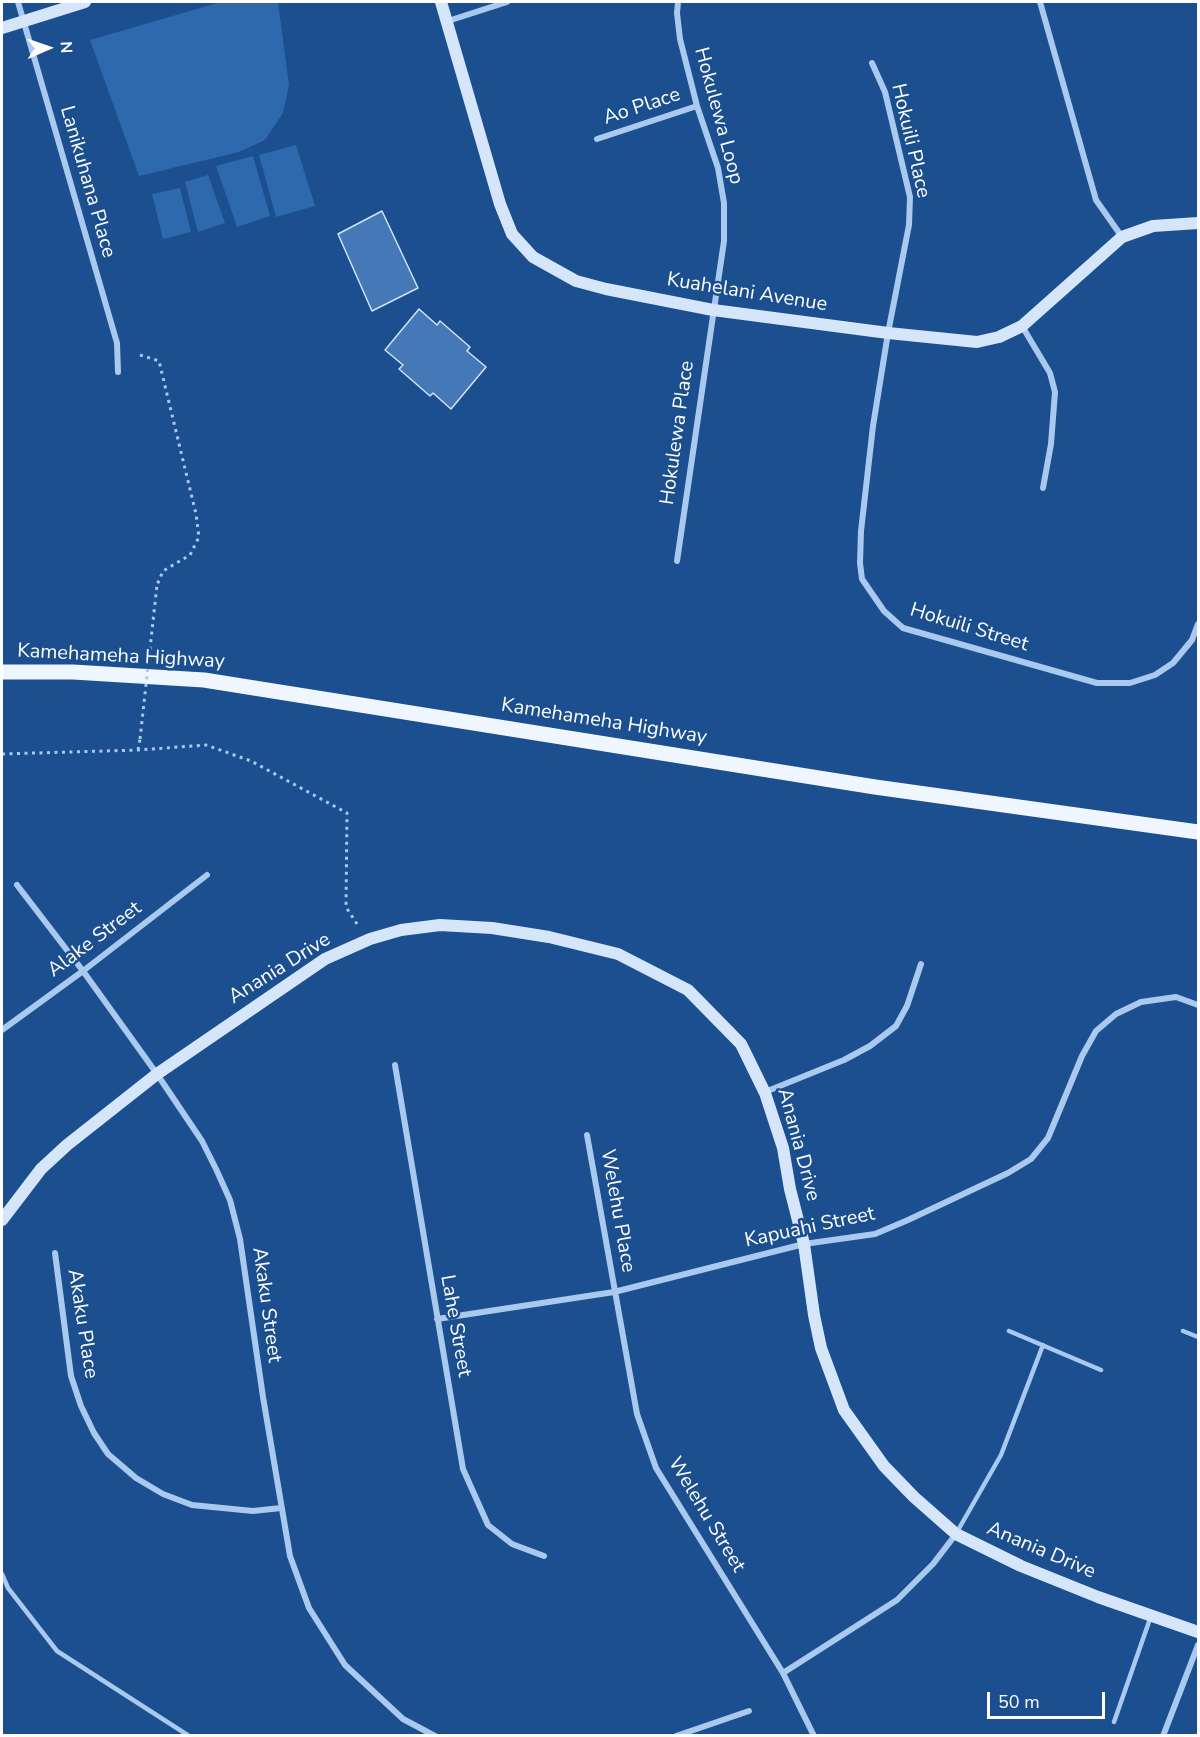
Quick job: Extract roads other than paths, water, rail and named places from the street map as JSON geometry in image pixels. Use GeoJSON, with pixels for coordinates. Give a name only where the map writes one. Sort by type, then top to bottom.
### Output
{"type":"FeatureCollection","features":[{"type":"Feature","properties":{"kind":"main road","name":"Kamehameha Highway"},"geometry":{"type":"LineString","coordinates":[[2,672],[73,672],[204,680],[875,787],[1198,832]]}},
{"type":"Feature","properties":{"kind":"street","name":"Lanikuhana Place"},"geometry":{"type":"LineString","coordinates":[[18,2],[117,343],[118,372]]}},
{"type":"Feature","properties":{"kind":"street"},"geometry":{"type":"LineString","coordinates":[[2,28],[85,2]]}},
{"type":"Feature","properties":{"kind":"street","name":"Kuahelani Avenue"},"geometry":{"type":"LineString","coordinates":[[441,2],[500,204],[512,234],[533,257],[576,281],[713,310],[977,342],[999,337],[1022,326],[1122,237],[1153,226],[1198,223]]}},
{"type":"Feature","properties":{"kind":"street"},"geometry":{"type":"LineString","coordinates":[[448,21],[507,2]]}},
{"type":"Feature","properties":{"kind":"street","name":"Hokulewa Loop"},"geometry":{"type":"LineString","coordinates":[[678,2],[680,39],[697,106],[718,168],[724,203],[724,241],[713,310]]}},
{"type":"Feature","properties":{"kind":"street"},"geometry":{"type":"LineString","coordinates":[[1040,2],[1096,200],[1122,237]]}},
{"type":"Feature","properties":{"kind":"street","name":"Hokuili Place"},"geometry":{"type":"LineString","coordinates":[[872,63],[885,92],[910,197],[909,225],[888,333]]}},
{"type":"Feature","properties":{"kind":"street","name":"Ao Place"},"geometry":{"type":"LineString","coordinates":[[597,139],[697,106]]}},
{"type":"Feature","properties":{"kind":"street","name":"Hokulewa Place"},"geometry":{"type":"LineString","coordinates":[[677,561],[713,310]]}},
{"type":"Feature","properties":{"kind":"street"},"geometry":{"type":"LineString","coordinates":[[1022,326],[1050,373],[1055,392],[1051,444],[1043,488]]}},
{"type":"Feature","properties":{"kind":"street","name":"Hokuili Street"},"geometry":{"type":"LineString","coordinates":[[888,333],[873,426],[861,531],[860,563],[862,579],[884,611],[903,628],[1097,683],[1130,683],[1155,675],[1173,663],[1192,640],[1198,624]]}},
{"type":"Feature","properties":{"kind":"street","name":"Alake Street"},"geometry":{"type":"LineString","coordinates":[[2,1030],[83,971],[207,874]]}},
{"type":"Feature","properties":{"kind":"street","name":"Akaku Street"},"geometry":{"type":"LineString","coordinates":[[17,885],[83,971],[157,1074],[202,1141],[230,1200],[240,1239],[263,1397],[290,1556],[309,1608],[345,1665],[403,1719],[435,1736]]}},
{"type":"Feature","properties":{"kind":"street","name":"Anania Drive"},"geometry":{"type":"LineString","coordinates":[[2,1220],[41,1169],[67,1145],[157,1074],[325,959],[370,939],[401,930],[440,925],[492,928],[549,937],[618,954],[688,990],[741,1044],[765,1093],[783,1148],[790,1189],[804,1244],[821,1348],[844,1410],[884,1466],[914,1497],[956,1534],[1021,1566],[1198,1632]]}},
{"type":"Feature","properties":{"kind":"street"},"geometry":{"type":"LineString","coordinates":[[765,1093],[844,1060],[870,1046],[896,1026],[907,1006],[921,964]]}},
{"type":"Feature","properties":{"kind":"street","name":"Kapuahi Street"},"geometry":{"type":"LineString","coordinates":[[437,1319],[614,1292],[804,1244],[875,1234],[1016,1169],[1030,1159],[1048,1138],[1082,1056],[1096,1031],[1116,1014],[1141,1002],[1176,998],[1198,1005]]}},
{"type":"Feature","properties":{"kind":"street","name":"Lahe Street"},"geometry":{"type":"LineString","coordinates":[[394,1065],[463,1469],[488,1525],[512,1544],[544,1556]]}},
{"type":"Feature","properties":{"kind":"street","name":"Welehu Place"},"geometry":{"type":"LineString","coordinates":[[587,1135],[614,1292]]}},
{"type":"Feature","properties":{"kind":"street","name":"Akaku Place"},"geometry":{"type":"LineString","coordinates":[[55,1253],[71,1376],[81,1406],[94,1433],[108,1454],[136,1478],[163,1494],[192,1505],[253,1511],[281,1508]]}},
{"type":"Feature","properties":{"kind":"street","name":"Welehu Street"},"geometry":{"type":"LineString","coordinates":[[614,1292],[637,1414],[656,1468],[783,1673],[814,1736]]}},
{"type":"Feature","properties":{"kind":"street"},"geometry":{"type":"LineString","coordinates":[[783,1673],[897,1600],[933,1564],[956,1534]]}},
{"type":"Feature","properties":{"kind":"street"},"geometry":{"type":"LineString","coordinates":[[1163,1736],[1198,1646]]}},
{"type":"Feature","properties":{"kind":"street"},"geometry":{"type":"LineString","coordinates":[[676,1736],[749,1711]]}},
{"type":"Feature","properties":{"kind":"lane"},"geometry":{"type":"LineString","coordinates":[[1009,1331],[1101,1370]]}},
{"type":"Feature","properties":{"kind":"lane"},"geometry":{"type":"LineString","coordinates":[[1183,1331],[1198,1337]]}},
{"type":"Feature","properties":{"kind":"lane"},"geometry":{"type":"LineString","coordinates":[[956,1534],[1001,1455],[1043,1345]]}},
{"type":"Feature","properties":{"kind":"lane"},"geometry":{"type":"LineString","coordinates":[[2,1574],[8,1587],[57,1651],[189,1736]]}},
{"type":"Feature","properties":{"kind":"lane"},"geometry":{"type":"LineString","coordinates":[[1114,1722],[1151,1616]]}}]}
